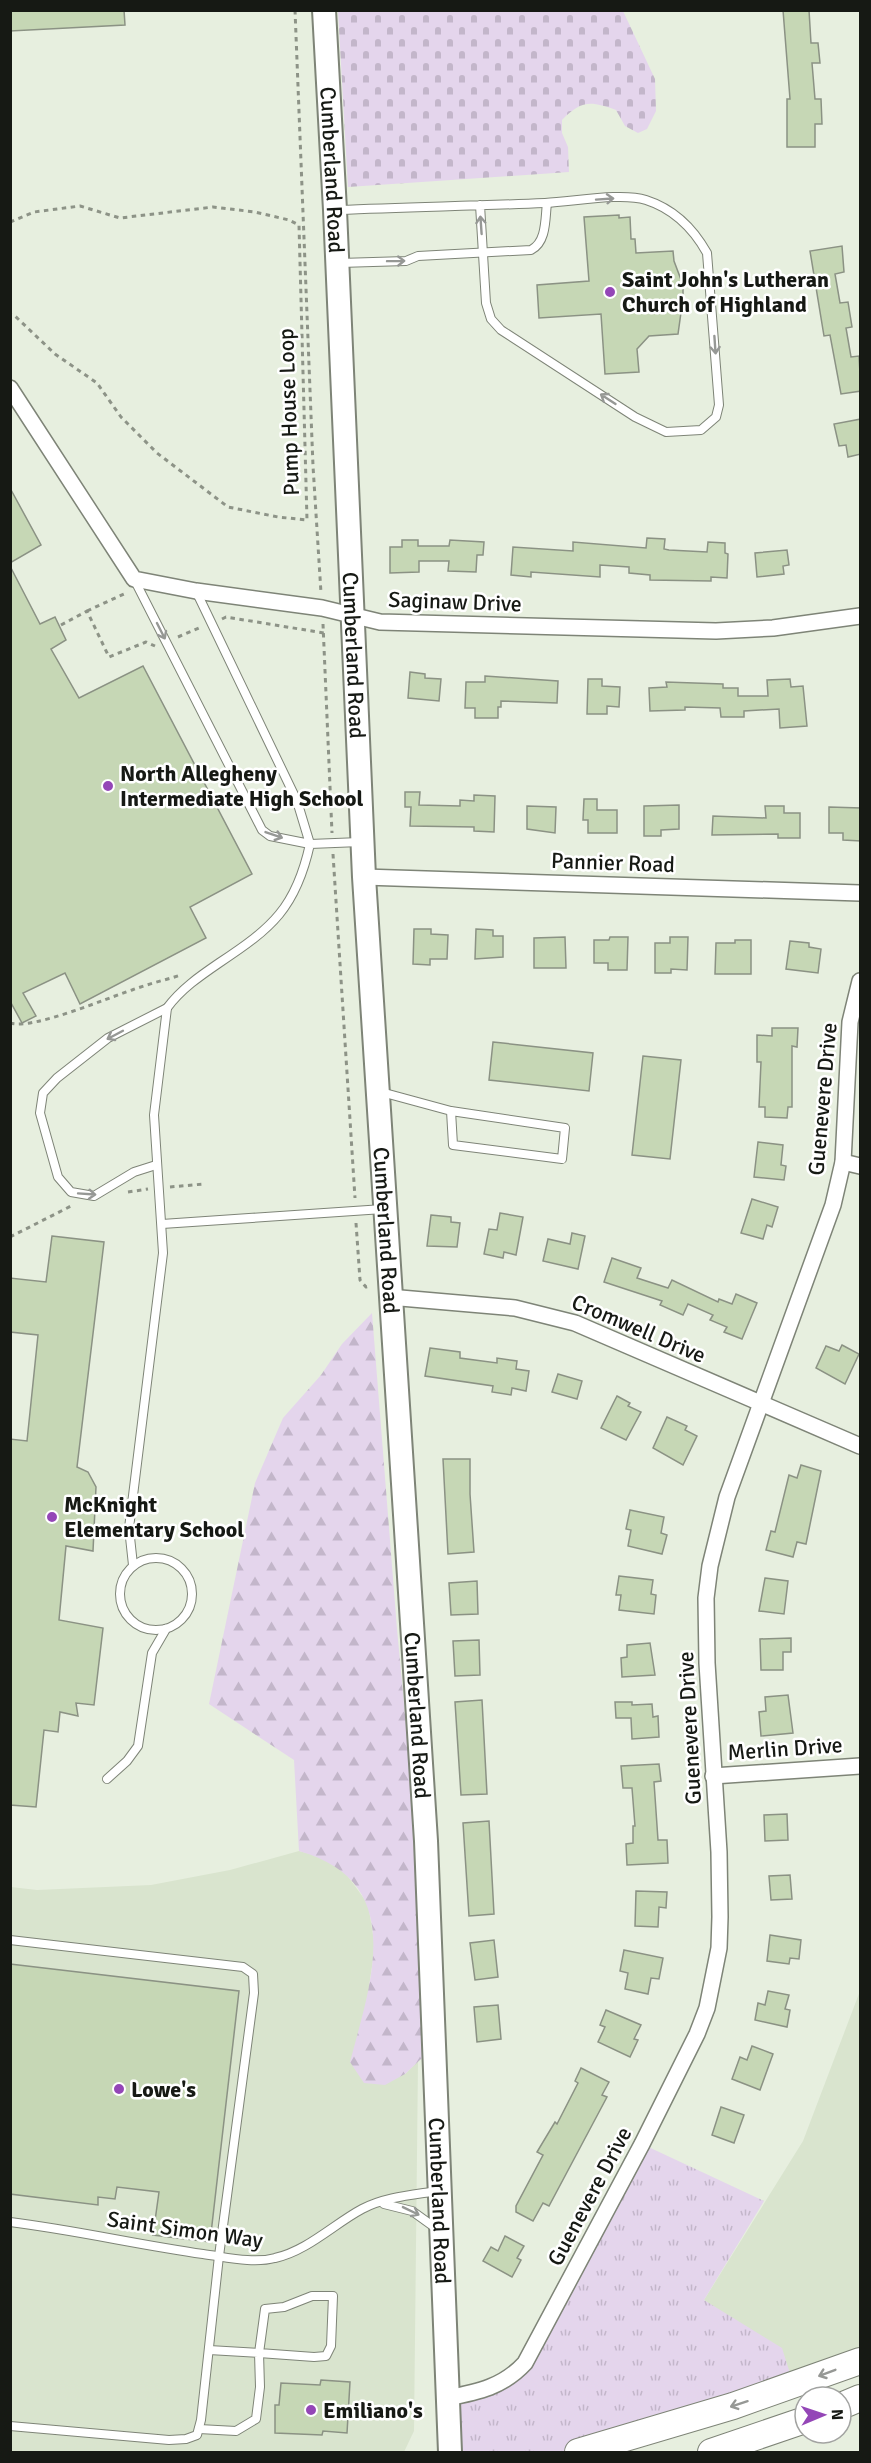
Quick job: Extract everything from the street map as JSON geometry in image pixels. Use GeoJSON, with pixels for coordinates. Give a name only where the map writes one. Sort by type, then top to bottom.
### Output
{"type":"FeatureCollection","features":[{"type":"Feature","properties":{"kind":"highway"},"geometry":{"type":"LineString","coordinates":[[578,2452],[723,2410],[861,2361]]}},
{"type":"Feature","properties":{"kind":"highway"},"geometry":{"type":"LineString","coordinates":[[711,2452],[793,2424]]}},
{"type":"Feature","properties":{"kind":"main road","name":"Cumberland Road"},"geometry":{"type":"LineString","coordinates":[[324,10],[335,210],[362,842],[389,1291],[422,1757],[435,2034],[450,2452]]}},
{"type":"Feature","properties":{"kind":"street"},"geometry":{"type":"LineString","coordinates":[[10,388],[136,583]]}},
{"type":"Feature","properties":{"kind":"street","name":"Saginaw Drive"},"geometry":{"type":"LineString","coordinates":[[136,583],[322,608],[380,622],[716,631],[773,628],[861,616]]}},
{"type":"Feature","properties":{"kind":"street","name":"Pannier Road"},"geometry":{"type":"LineString","coordinates":[[364,877],[861,893]]}},
{"type":"Feature","properties":{"kind":"street","name":"Guenevere Drive"},"geometry":{"type":"LineString","coordinates":[[447,2398],[499,2385],[525,2363],[642,2144],[697,2034],[707,2007],[719,1948],[719,1852],[707,1663],[706,1598],[710,1566],[727,1497],[833,1205],[843,1162],[849,1022],[861,981]]}},
{"type":"Feature","properties":{"kind":"street"},"geometry":{"type":"LineString","coordinates":[[843,1162],[861,1166]]}},
{"type":"Feature","properties":{"kind":"street","name":"Cromwell Drive"},"geometry":{"type":"LineString","coordinates":[[389,1291],[486,1304],[575,1323],[861,1446]]}},
{"type":"Feature","properties":{"kind":"street","name":"Merlin Drive"},"geometry":{"type":"LineString","coordinates":[[713,1776],[861,1766]]}},
{"type":"Feature","properties":{"kind":"lane"},"geometry":{"type":"LineString","coordinates":[[335,210],[628,198],[644,200],[676,215],[700,241],[707,253],[719,405],[716,417],[708,425],[691,431],[666,432],[635,417],[501,330],[491,319],[486,303],[480,205]]}},
{"type":"Feature","properties":{"kind":"lane"},"geometry":{"type":"LineString","coordinates":[[337,263],[406,261],[418,256],[536,248],[542,237],[547,203]]}},
{"type":"Feature","properties":{"kind":"lane"},"geometry":{"type":"LineString","coordinates":[[136,583],[262,830],[270,836],[310,844],[362,842]]}},
{"type":"Feature","properties":{"kind":"lane"},"geometry":{"type":"LineString","coordinates":[[156,1165],[134,1172],[94,1196],[71,1192],[58,1177],[40,1113],[43,1093],[57,1078],[108,1038],[167,1008],[175,997],[204,973],[251,942],[276,920],[295,891],[310,844],[297,801],[196,591]]}},
{"type":"Feature","properties":{"kind":"lane"},"geometry":{"type":"LineString","coordinates":[[133,1565],[129,1528],[163,1253],[154,1115],[167,1008]]}},
{"type":"Feature","properties":{"kind":"lane"},"geometry":{"type":"LineString","coordinates":[[377,1091],[451,1111],[566,1128],[562,1159],[453,1144],[451,1111]]}},
{"type":"Feature","properties":{"kind":"lane"},"geometry":{"type":"LineString","coordinates":[[162,1224],[384,1209]]}},
{"type":"Feature","properties":{"kind":"lane"},"geometry":{"type":"LineString","coordinates":[[147,1558],[168,1559],[188,1574],[193,1586],[188,1612],[180,1622],[166,1629],[152,1630],[140,1627],[130,1620],[122,1607],[121,1583],[125,1574],[133,1565],[147,1558]]}},
{"type":"Feature","properties":{"kind":"lane"},"geometry":{"type":"LineString","coordinates":[[107,1779],[127,1761],[138,1746],[152,1653],[166,1629]]}},
{"type":"Feature","properties":{"kind":"lane"},"geometry":{"type":"LineString","coordinates":[[10,1940],[243,1967],[253,1974],[254,1993],[197,2435],[186,2439],[169,2440],[10,2426]]}},
{"type":"Feature","properties":{"kind":"lane","name":"Saint Simon Way"},"geometry":{"type":"LineString","coordinates":[[10,2222],[219,2256],[265,2260],[286,2255],[377,2203],[440,2191]]}},
{"type":"Feature","properties":{"kind":"lane"},"geometry":{"type":"LineString","coordinates":[[377,2203],[404,2207],[421,2216],[441,2232]]}},
{"type":"Feature","properties":{"kind":"lane"},"geometry":{"type":"LineString","coordinates":[[199,2429],[236,2431],[256,2419],[260,2387],[259,2354],[265,2309],[284,2307],[312,2296],[333,2296],[331,2346],[326,2356],[314,2357],[259,2354],[209,2350]]}},
{"type":"Feature","properties":{"kind":"path"},"geometry":{"type":"LineString","coordinates":[[295,10],[313,466],[355,1210],[362,1284],[366,1287],[389,1291]]}},
{"type":"Feature","properties":{"kind":"path","name":"Pump House Loop"},"geometry":{"type":"LineString","coordinates":[[10,222],[34,212],[80,206],[120,218],[213,207],[255,212],[289,220],[299,225],[307,520],[228,507],[157,453],[121,417],[97,383],[56,354],[10,314]]}},
{"type":"Feature","properties":{"kind":"path"},"geometry":{"type":"LineString","coordinates":[[61,625],[136,583]]}},
{"type":"Feature","properties":{"kind":"path"},"geometry":{"type":"LineString","coordinates":[[87,612],[109,657],[146,642],[154,646],[166,642],[211,622],[226,618],[324,633]]}},
{"type":"Feature","properties":{"kind":"path"},"geometry":{"type":"LineString","coordinates":[[10,1023],[34,1022],[183,974],[204,973]]}},
{"type":"Feature","properties":{"kind":"shaded area"},"geometry":{"type":"Polygon","coordinates":[[[299,1851],[318,1856],[344,1871],[368,1904],[375,1947],[368,1993],[405,2074],[418,2061],[414,2431],[404,2452],[11,2452],[11,1887],[37,1890],[151,1885],[230,1870],[299,1851]]]}},
{"type":"Feature","properties":{"kind":"shaded area"},"geometry":{"type":"Polygon","coordinates":[[[860,1991],[860,2361],[793,2385],[704,2300],[803,2141],[860,1991]]]}},
{"type":"Feature","properties":{"kind":"green space"},"geometry":{"type":"Polygon","coordinates":[[[338,11],[623,11],[655,79],[656,111],[647,129],[638,133],[625,126],[616,110],[593,104],[575,109],[562,120],[562,133],[568,147],[569,172],[348,187],[338,11]]]}},
{"type":"Feature","properties":{"kind":"green space"},"geometry":{"type":"Polygon","coordinates":[[[372,1313],[397,1629],[436,2045],[405,2074],[385,2085],[364,2083],[350,2062],[372,1968],[373,1938],[369,1910],[356,1886],[333,1866],[299,1851],[294,1760],[209,1704],[255,1483],[283,1418],[321,1375],[342,1344],[372,1313]]]}},
{"type":"Feature","properties":{"kind":"green space"},"geometry":{"type":"Polygon","coordinates":[[[642,2144],[764,2201],[704,2300],[782,2348],[793,2386],[578,2452],[450,2452],[447,2398],[508,2379],[642,2144]]]}},
{"type":"Feature","properties":{"kind":"building"},"geometry":{"type":"Polygon","coordinates":[[[10,10],[124,10],[125,25],[10,31],[10,10]]]}},
{"type":"Feature","properties":{"kind":"building"},"geometry":{"type":"Polygon","coordinates":[[[783,10],[809,10],[811,43],[818,43],[820,63],[812,63],[815,99],[821,99],[822,124],[815,124],[815,147],[787,147],[787,99],[790,99],[783,10]]]}},
{"type":"Feature","properties":{"kind":"building","name":"Saint John's Lutheran Church of Highland"},"geometry":{"type":"Polygon","coordinates":[[[619,215],[619,218],[630,217],[631,239],[635,239],[636,253],[673,251],[674,261],[683,285],[683,298],[678,334],[649,336],[637,349],[639,372],[605,374],[601,314],[539,318],[537,285],[589,281],[584,217],[619,215]]]}},
{"type":"Feature","properties":{"kind":"building"},"geometry":{"type":"Polygon","coordinates":[[[842,246],[844,272],[835,274],[840,303],[848,302],[852,327],[846,328],[851,357],[859,356],[861,391],[841,394],[830,335],[824,336],[810,251],[842,246]]]}},
{"type":"Feature","properties":{"kind":"building"},"geometry":{"type":"Polygon","coordinates":[[[861,419],[861,454],[848,457],[846,445],[839,446],[834,424],[861,419]]]}},
{"type":"Feature","properties":{"kind":"building"},"geometry":{"type":"Polygon","coordinates":[[[10,488],[41,545],[10,563],[10,488]]]}},
{"type":"Feature","properties":{"kind":"building"},"geometry":{"type":"Polygon","coordinates":[[[647,538],[665,539],[664,549],[669,550],[707,552],[708,542],[725,543],[725,553],[728,554],[727,578],[711,577],[711,581],[650,580],[650,575],[629,573],[629,567],[600,565],[600,577],[531,572],[531,577],[511,575],[513,547],[573,551],[573,542],[646,548],[647,538]]]}},
{"type":"Feature","properties":{"kind":"building"},"geometry":{"type":"Polygon","coordinates":[[[402,540],[418,540],[418,546],[449,546],[450,540],[484,542],[483,555],[477,555],[476,572],[448,571],[449,561],[419,561],[419,572],[390,573],[390,547],[402,547],[402,540]]]}},
{"type":"Feature","properties":{"kind":"building"},"geometry":{"type":"Polygon","coordinates":[[[787,550],[789,565],[783,566],[784,574],[757,577],[755,553],[787,550]]]}},
{"type":"Feature","properties":{"kind":"building","name":"North Allegheny Intermediate High School"},"geometry":{"type":"Polygon","coordinates":[[[10,566],[40,624],[55,617],[66,640],[51,649],[79,698],[143,666],[252,874],[190,907],[206,938],[80,1004],[65,973],[23,993],[36,1016],[22,1023],[10,1001],[10,566]]]}},
{"type":"Feature","properties":{"kind":"building"},"geometry":{"type":"Polygon","coordinates":[[[410,672],[425,674],[425,678],[441,679],[439,701],[408,698],[410,672]]]}},
{"type":"Feature","properties":{"kind":"building"},"geometry":{"type":"Polygon","coordinates":[[[485,676],[558,681],[557,703],[501,701],[501,707],[498,707],[498,718],[475,718],[475,708],[465,708],[466,682],[485,682],[485,676]]]}},
{"type":"Feature","properties":{"kind":"building"},"geometry":{"type":"Polygon","coordinates":[[[588,679],[602,679],[602,686],[620,687],[619,707],[607,706],[607,714],[587,714],[588,679]]]}},
{"type":"Feature","properties":{"kind":"building"},"geometry":{"type":"Polygon","coordinates":[[[790,679],[791,687],[803,686],[807,726],[780,728],[779,709],[744,711],[744,717],[721,717],[720,708],[685,707],[685,710],[650,711],[649,688],[667,687],[666,682],[723,684],[723,688],[738,688],[738,696],[768,696],[767,680],[790,679]]]}},
{"type":"Feature","properties":{"kind":"building"},"geometry":{"type":"Polygon","coordinates":[[[405,792],[420,792],[419,805],[460,806],[460,800],[474,801],[474,795],[495,796],[494,832],[474,831],[474,827],[410,826],[411,807],[405,807],[405,792]]]}},
{"type":"Feature","properties":{"kind":"building"},"geometry":{"type":"Polygon","coordinates":[[[584,799],[597,799],[597,810],[617,810],[617,833],[588,833],[588,820],[583,820],[584,799]]]}},
{"type":"Feature","properties":{"kind":"building"},"geometry":{"type":"Polygon","coordinates":[[[679,805],[679,829],[661,830],[661,836],[644,836],[644,806],[679,805]]]}},
{"type":"Feature","properties":{"kind":"building"},"geometry":{"type":"Polygon","coordinates":[[[527,806],[556,807],[555,833],[527,829],[527,806]]]}},
{"type":"Feature","properties":{"kind":"building"},"geometry":{"type":"Polygon","coordinates":[[[765,806],[784,806],[784,813],[800,813],[800,838],[778,838],[778,834],[712,835],[713,816],[766,818],[765,806]]]}},
{"type":"Feature","properties":{"kind":"building"},"geometry":{"type":"Polygon","coordinates":[[[829,807],[861,808],[861,841],[843,840],[843,833],[829,833],[829,807]]]}},
{"type":"Feature","properties":{"kind":"building"},"geometry":{"type":"Polygon","coordinates":[[[414,929],[431,929],[431,934],[448,935],[447,959],[430,959],[430,965],[413,964],[414,929]]]}},
{"type":"Feature","properties":{"kind":"building"},"geometry":{"type":"Polygon","coordinates":[[[476,929],[493,930],[493,936],[503,936],[503,957],[475,959],[476,929]]]}},
{"type":"Feature","properties":{"kind":"building"},"geometry":{"type":"Polygon","coordinates":[[[565,937],[566,968],[534,968],[534,938],[565,937]]]}},
{"type":"Feature","properties":{"kind":"building"},"geometry":{"type":"Polygon","coordinates":[[[610,937],[628,937],[627,970],[608,970],[608,963],[594,963],[594,940],[609,940],[610,937]]]}},
{"type":"Feature","properties":{"kind":"building"},"geometry":{"type":"Polygon","coordinates":[[[670,937],[688,937],[687,970],[671,969],[671,973],[655,973],[655,943],[670,943],[670,937]]]}},
{"type":"Feature","properties":{"kind":"building"},"geometry":{"type":"Polygon","coordinates":[[[735,940],[751,940],[751,974],[715,974],[716,943],[735,943],[735,940]]]}},
{"type":"Feature","properties":{"kind":"building"},"geometry":{"type":"Polygon","coordinates":[[[790,941],[809,943],[809,947],[821,949],[818,973],[786,969],[790,941]]]}},
{"type":"Feature","properties":{"kind":"building"},"geometry":{"type":"Polygon","coordinates":[[[772,1028],[798,1028],[797,1047],[792,1046],[792,1107],[788,1107],[787,1118],[765,1117],[765,1107],[759,1107],[761,1062],[757,1062],[757,1035],[772,1036],[772,1028]]]}},
{"type":"Feature","properties":{"kind":"building"},"geometry":{"type":"Polygon","coordinates":[[[493,1042],[593,1053],[589,1091],[489,1080],[493,1042]]]}},
{"type":"Feature","properties":{"kind":"building"},"geometry":{"type":"Polygon","coordinates":[[[643,1056],[681,1060],[670,1159],[632,1155],[643,1056]]]}},
{"type":"Feature","properties":{"kind":"building"},"geometry":{"type":"Polygon","coordinates":[[[758,1142],[783,1145],[781,1165],[786,1166],[784,1180],[754,1177],[758,1142]]]}},
{"type":"Feature","properties":{"kind":"building"},"geometry":{"type":"Polygon","coordinates":[[[752,1199],[778,1207],[772,1227],[767,1225],[763,1239],[741,1233],[752,1199]]]}},
{"type":"Feature","properties":{"kind":"building"},"geometry":{"type":"Polygon","coordinates":[[[500,1213],[523,1217],[516,1255],[504,1252],[503,1258],[484,1254],[489,1229],[497,1230],[500,1213]]]}},
{"type":"Feature","properties":{"kind":"building"},"geometry":{"type":"Polygon","coordinates":[[[431,1215],[451,1217],[451,1222],[460,1223],[457,1247],[427,1246],[431,1215]]]}},
{"type":"Feature","properties":{"kind":"building"},"geometry":{"type":"Polygon","coordinates":[[[572,1233],[585,1236],[578,1269],[543,1261],[548,1239],[570,1244],[572,1233]]]}},
{"type":"Feature","properties":{"kind":"building","name":"McKnight Elementary School"},"geometry":{"type":"Polygon","coordinates":[[[52,1236],[104,1242],[77,1467],[88,1472],[96,1487],[93,1551],[66,1546],[59,1620],[103,1628],[94,1705],[76,1703],[78,1716],[60,1712],[58,1732],[44,1730],[36,1807],[10,1805],[10,1439],[27,1441],[38,1335],[10,1332],[10,1278],[46,1282],[52,1236]]]}},
{"type":"Feature","properties":{"kind":"building"},"geometry":{"type":"Polygon","coordinates":[[[612,1258],[641,1268],[637,1278],[668,1288],[672,1280],[718,1302],[719,1299],[732,1304],[736,1294],[757,1303],[742,1339],[724,1332],[727,1327],[710,1320],[713,1315],[688,1304],[683,1315],[660,1305],[662,1301],[604,1282],[612,1258]]]}},
{"type":"Feature","properties":{"kind":"building"},"geometry":{"type":"Polygon","coordinates":[[[842,1345],[859,1354],[845,1384],[816,1368],[826,1346],[839,1351],[842,1345]]]}},
{"type":"Feature","properties":{"kind":"building"},"geometry":{"type":"Polygon","coordinates":[[[430,1348],[460,1352],[460,1358],[497,1363],[497,1358],[517,1361],[516,1369],[529,1371],[526,1391],[512,1388],[511,1395],[492,1392],[493,1386],[425,1376],[430,1348]]]}},
{"type":"Feature","properties":{"kind":"building"},"geometry":{"type":"Polygon","coordinates":[[[558,1374],[582,1381],[577,1399],[552,1392],[558,1374]]]}},
{"type":"Feature","properties":{"kind":"building"},"geometry":{"type":"Polygon","coordinates":[[[617,1396],[630,1403],[628,1406],[641,1412],[626,1440],[601,1428],[617,1396]]]}},
{"type":"Feature","properties":{"kind":"building"},"geometry":{"type":"Polygon","coordinates":[[[667,1417],[687,1426],[685,1430],[697,1436],[683,1465],[653,1448],[667,1417]]]}},
{"type":"Feature","properties":{"kind":"building"},"geometry":{"type":"Polygon","coordinates":[[[443,1459],[470,1459],[474,1552],[448,1554],[443,1459]]]}},
{"type":"Feature","properties":{"kind":"building"},"geometry":{"type":"Polygon","coordinates":[[[801,1465],[821,1471],[806,1544],[797,1542],[793,1557],[766,1550],[771,1531],[775,1532],[789,1475],[797,1478],[801,1465]]]}},
{"type":"Feature","properties":{"kind":"building"},"geometry":{"type":"Polygon","coordinates":[[[630,1510],[664,1517],[661,1533],[667,1535],[662,1554],[628,1546],[631,1530],[626,1529],[630,1510]]]}},
{"type":"Feature","properties":{"kind":"building"},"geometry":{"type":"Polygon","coordinates":[[[619,1576],[653,1580],[651,1594],[656,1595],[654,1614],[619,1610],[621,1595],[616,1595],[619,1576]]]}},
{"type":"Feature","properties":{"kind":"building"},"geometry":{"type":"Polygon","coordinates":[[[765,1578],[788,1581],[784,1614],[759,1611],[765,1578]]]}},
{"type":"Feature","properties":{"kind":"building"},"geometry":{"type":"Polygon","coordinates":[[[477,1581],[478,1614],[451,1615],[449,1583],[477,1581]]]}},
{"type":"Feature","properties":{"kind":"building"},"geometry":{"type":"Polygon","coordinates":[[[791,1638],[791,1652],[783,1652],[783,1670],[761,1670],[760,1639],[791,1638]]]}},
{"type":"Feature","properties":{"kind":"building"},"geometry":{"type":"Polygon","coordinates":[[[479,1640],[480,1675],[455,1676],[453,1641],[479,1640]]]}},
{"type":"Feature","properties":{"kind":"building"},"geometry":{"type":"Polygon","coordinates":[[[650,1643],[655,1675],[622,1677],[621,1658],[627,1657],[627,1645],[650,1643]]]}},
{"type":"Feature","properties":{"kind":"building"},"geometry":{"type":"Polygon","coordinates":[[[788,1695],[793,1733],[761,1736],[759,1712],[766,1711],[765,1697],[788,1695]]]}},
{"type":"Feature","properties":{"kind":"building"},"geometry":{"type":"Polygon","coordinates":[[[482,1700],[487,1794],[461,1795],[455,1702],[482,1700]]]}},
{"type":"Feature","properties":{"kind":"building"},"geometry":{"type":"Polygon","coordinates":[[[615,1702],[632,1702],[632,1705],[652,1704],[653,1717],[658,1716],[659,1737],[632,1739],[631,1718],[616,1718],[615,1702]]]}},
{"type":"Feature","properties":{"kind":"building"},"geometry":{"type":"Polygon","coordinates":[[[659,1764],[661,1781],[654,1782],[658,1840],[667,1840],[668,1863],[627,1865],[626,1844],[633,1843],[633,1826],[635,1826],[632,1788],[623,1788],[621,1766],[659,1764]]]}},
{"type":"Feature","properties":{"kind":"building"},"geometry":{"type":"Polygon","coordinates":[[[787,1814],[788,1840],[765,1841],[764,1815],[787,1814]]]}},
{"type":"Feature","properties":{"kind":"building"},"geometry":{"type":"Polygon","coordinates":[[[489,1821],[494,1914],[469,1916],[463,1823],[489,1821]]]}},
{"type":"Feature","properties":{"kind":"building"},"geometry":{"type":"Polygon","coordinates":[[[790,1875],[792,1899],[771,1900],[769,1876],[790,1875]]]}},
{"type":"Feature","properties":{"kind":"building"},"geometry":{"type":"Polygon","coordinates":[[[636,1891],[667,1892],[666,1908],[659,1907],[658,1927],[635,1926],[636,1891]]]}},
{"type":"Feature","properties":{"kind":"building"},"geometry":{"type":"Polygon","coordinates":[[[770,1935],[801,1940],[799,1959],[790,1958],[789,1964],[767,1961],[770,1935]]]}},
{"type":"Feature","properties":{"kind":"building"},"geometry":{"type":"Polygon","coordinates":[[[494,1940],[498,1977],[475,1980],[470,1943],[494,1940]]]}},
{"type":"Feature","properties":{"kind":"building"},"geometry":{"type":"Polygon","coordinates":[[[624,1950],[663,1958],[659,1979],[651,1978],[648,1994],[625,1989],[628,1973],[620,1971],[624,1950]]]}},
{"type":"Feature","properties":{"kind":"building","name":"Lowe's"},"geometry":{"type":"Polygon","coordinates":[[[10,1964],[239,1991],[210,2242],[153,2235],[159,2192],[117,2187],[115,2199],[98,2197],[98,2205],[10,2194],[10,1964]]]}},
{"type":"Feature","properties":{"kind":"building"},"geometry":{"type":"Polygon","coordinates":[[[768,1991],[789,1995],[785,2009],[790,2010],[787,2027],[755,2020],[758,2003],[765,2005],[768,1991]]]}},
{"type":"Feature","properties":{"kind":"building"},"geometry":{"type":"Polygon","coordinates":[[[498,2005],[501,2039],[477,2042],[474,2007],[498,2005]]]}},
{"type":"Feature","properties":{"kind":"building"},"geometry":{"type":"Polygon","coordinates":[[[606,2010],[641,2025],[634,2039],[638,2040],[630,2057],[598,2042],[605,2027],[600,2025],[606,2010]]]}},
{"type":"Feature","properties":{"kind":"building"},"geometry":{"type":"Polygon","coordinates":[[[752,2046],[773,2054],[760,2090],[732,2079],[740,2057],[747,2060],[752,2046]]]}},
{"type":"Feature","properties":{"kind":"building"},"geometry":{"type":"Polygon","coordinates":[[[581,2068],[609,2082],[602,2095],[607,2097],[549,2206],[543,2203],[533,2221],[516,2212],[516,2206],[543,2155],[537,2152],[555,2122],[557,2124],[578,2083],[575,2081],[581,2068]]]}},
{"type":"Feature","properties":{"kind":"building"},"geometry":{"type":"Polygon","coordinates":[[[721,2107],[744,2115],[734,2143],[712,2135],[721,2107]]]}},
{"type":"Feature","properties":{"kind":"building"},"geometry":{"type":"Polygon","coordinates":[[[505,2236],[524,2246],[517,2258],[521,2260],[512,2277],[483,2261],[491,2247],[498,2251],[505,2236]]]}},
{"type":"Feature","properties":{"kind":"building","name":"Emiliano's"},"geometry":{"type":"Polygon","coordinates":[[[321,2380],[350,2382],[347,2433],[323,2431],[322,2435],[275,2433],[275,2405],[279,2405],[281,2383],[320,2385],[321,2380]]]}},
{"type":"Feature","properties":{"kind":"place","name":"Saint John's Lutheran Church of Highland"},"geometry":{"type":"Point","coordinates":[610,292]}},
{"type":"Feature","properties":{"kind":"place","name":"North Allegheny Intermediate High School"},"geometry":{"type":"Point","coordinates":[108,786]}},
{"type":"Feature","properties":{"kind":"place","name":"McKnight Elementary School"},"geometry":{"type":"Point","coordinates":[52,1517]}},
{"type":"Feature","properties":{"kind":"place","name":"Lowe's"},"geometry":{"type":"Point","coordinates":[119,2089]}},
{"type":"Feature","properties":{"kind":"place","name":"Emiliano's"},"geometry":{"type":"Point","coordinates":[311,2410]}}]}
